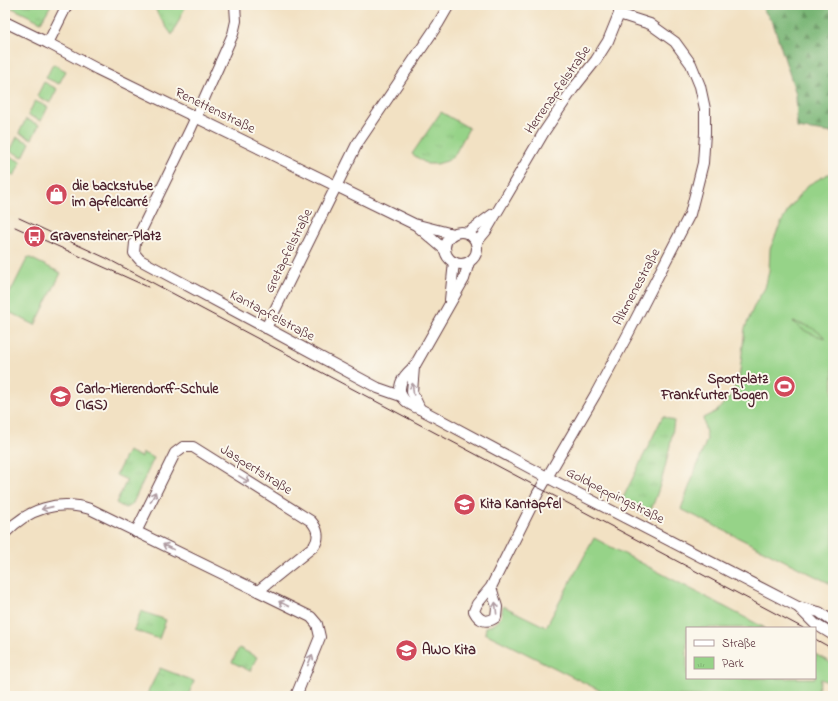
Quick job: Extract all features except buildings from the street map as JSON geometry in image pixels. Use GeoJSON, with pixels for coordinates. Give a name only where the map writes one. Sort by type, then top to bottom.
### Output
{"type":"FeatureCollection","features":[{"type":"Feature","properties":{"kind":"street"},"geometry":{"type":"LineString","coordinates":[[48,43],[67,5]]}},
{"type":"Feature","properties":{"kind":"street"},"geometry":{"type":"LineString","coordinates":[[196,117],[233,34],[236,21],[235,5]]}},
{"type":"Feature","properties":{"kind":"street"},"geometry":{"type":"LineString","coordinates":[[337,186],[357,144],[438,24],[449,5]]}},
{"type":"Feature","properties":{"kind":"street","name":"Herrenapfelstraße"},"geometry":{"type":"LineString","coordinates":[[476,242],[486,231],[544,132],[608,41],[619,10]]}},
{"type":"Feature","properties":{"kind":"street","name":"Alkmenestraße"},"geometry":{"type":"LineString","coordinates":[[491,587],[547,477],[595,395],[682,231],[690,214],[703,163],[705,109],[700,86],[691,64],[674,42],[650,24],[619,10]]}},
{"type":"Feature","properties":{"kind":"street","name":"Renettenstraße"},"geometry":{"type":"LineString","coordinates":[[5,22],[414,224],[453,234]]}},
{"type":"Feature","properties":{"kind":"street","name":"Kantapfelstraße"},"geometry":{"type":"LineString","coordinates":[[196,117],[135,243],[134,253],[140,260],[378,388],[401,396]]}},
{"type":"Feature","properties":{"kind":"street","name":"Gretapfelstraße"},"geometry":{"type":"LineString","coordinates":[[266,328],[337,186]]}},
{"type":"Feature","properties":{"kind":"street","name":"Herrenapfelstraße"},"geometry":{"type":"LineString","coordinates":[[467,233],[480,225],[499,209]]}},
{"type":"Feature","properties":{"kind":"street","name":"Renettenstraße"},"geometry":{"type":"LineString","coordinates":[[414,224],[445,250]]}},
{"type":"Feature","properties":{"kind":"street"},"geometry":{"type":"LineString","coordinates":[[401,396],[401,381],[414,367],[464,279],[469,262],[477,251],[476,242],[473,237],[467,233],[458,232],[453,234],[448,238],[446,244],[445,250],[448,257],[454,262],[461,264],[469,262]]}},
{"type":"Feature","properties":{"kind":"street"},"geometry":{"type":"LineString","coordinates":[[449,306],[454,262]]}},
{"type":"Feature","properties":{"kind":"street"},"geometry":{"type":"LineString","coordinates":[[414,367],[412,392],[420,409]]}},
{"type":"Feature","properties":{"kind":"street","name":"Goldpeppingstraße"},"geometry":{"type":"LineString","coordinates":[[401,396],[408,404],[547,477],[798,607],[819,612],[833,622]]}},
{"type":"Feature","properties":{"kind":"street","name":"Jaspertstraße"},"geometry":{"type":"LineString","coordinates":[[136,532],[175,453],[183,447],[193,447],[311,521],[315,525],[318,537],[314,546],[258,591]]}},
{"type":"Feature","properties":{"kind":"street"},"geometry":{"type":"LineString","coordinates":[[5,533],[25,516],[49,507],[66,505],[90,509],[311,617],[317,624],[320,637],[296,696]]}},
{"type":"Feature","properties":{"kind":"street","name":"Goldpeppingstraße"},"geometry":{"type":"LineString","coordinates":[[798,607],[815,624],[833,635]]}},
{"type":"Feature","properties":{"kind":"green space"},"geometry":{"type":"Polygon","coordinates":[[[6,5],[51,5],[41,22],[6,5]]]}},
{"type":"Feature","properties":{"kind":"green space"},"geometry":{"type":"Polygon","coordinates":[[[154,5],[186,5],[172,35],[158,15],[154,5]]]}},
{"type":"Feature","properties":{"kind":"green space"},"geometry":{"type":"Polygon","coordinates":[[[760,5],[833,5],[833,133],[797,128],[796,94],[773,23],[760,5]]]}},
{"type":"Feature","properties":{"kind":"green space"},"geometry":{"type":"Polygon","coordinates":[[[53,64],[66,71],[59,84],[46,78],[53,64]]]}},
{"type":"Feature","properties":{"kind":"green space"},"geometry":{"type":"Polygon","coordinates":[[[44,82],[57,89],[50,103],[37,96],[44,82]]]}},
{"type":"Feature","properties":{"kind":"green space"},"geometry":{"type":"Polygon","coordinates":[[[35,101],[48,107],[41,121],[28,115],[35,101]]]}},
{"type":"Feature","properties":{"kind":"green space"},"geometry":{"type":"Polygon","coordinates":[[[441,112],[469,128],[454,156],[447,161],[437,164],[427,164],[412,154],[441,112]]]}},
{"type":"Feature","properties":{"kind":"green space"},"geometry":{"type":"Polygon","coordinates":[[[26,119],[39,125],[32,139],[19,133],[26,119]]]}},
{"type":"Feature","properties":{"kind":"green space"},"geometry":{"type":"Polygon","coordinates":[[[17,137],[30,143],[23,157],[10,151],[17,137]]]}},
{"type":"Feature","properties":{"kind":"green space"},"geometry":{"type":"Polygon","coordinates":[[[8,155],[21,162],[14,176],[5,171],[5,161],[8,155]]]}},
{"type":"Feature","properties":{"kind":"green space","name":"Sportplatz Frankfurter Bogen"},"geometry":{"type":"Polygon","coordinates":[[[828,174],[833,174],[833,585],[681,509],[707,439],[703,418],[717,411],[730,396],[739,379],[745,328],[755,304],[765,288],[769,271],[770,249],[779,227],[790,207],[808,185],[828,174]]]}},
{"type":"Feature","properties":{"kind":"green space"},"geometry":{"type":"Polygon","coordinates":[[[28,257],[61,273],[35,325],[5,310],[5,303],[28,257]]]}},
{"type":"Feature","properties":{"kind":"green space"},"geometry":{"type":"Polygon","coordinates":[[[793,322],[811,327],[826,338],[816,336],[800,328],[793,322]]]}},
{"type":"Feature","properties":{"kind":"green space"},"geometry":{"type":"Polygon","coordinates":[[[663,416],[674,421],[661,482],[648,517],[621,502],[663,416]]]}},
{"type":"Feature","properties":{"kind":"green space"},"geometry":{"type":"Polygon","coordinates":[[[128,451],[141,457],[143,453],[154,458],[132,505],[125,508],[116,503],[127,480],[116,475],[128,451]]]}},
{"type":"Feature","properties":{"kind":"green space"},"geometry":{"type":"Polygon","coordinates":[[[594,538],[763,627],[686,627],[686,679],[816,679],[816,655],[833,664],[833,685],[821,679],[816,696],[611,696],[485,633],[486,627],[499,620],[503,606],[546,627],[594,538]]]}},
{"type":"Feature","properties":{"kind":"green space"},"geometry":{"type":"Polygon","coordinates":[[[141,611],[166,620],[159,639],[134,630],[141,611]]]}},
{"type":"Feature","properties":{"kind":"green space"},"geometry":{"type":"Polygon","coordinates":[[[239,648],[257,657],[250,671],[232,662],[239,648]]]}},
{"type":"Feature","properties":{"kind":"green space"},"geometry":{"type":"Polygon","coordinates":[[[160,668],[194,681],[188,696],[146,696],[160,668]]]}},
{"type":"Feature","properties":{"kind":"tram line"},"geometry":{"type":"LineString","coordinates":[[19,218],[106,258],[801,627]]}},
{"type":"Feature","properties":{"kind":"tram line"},"geometry":{"type":"LineString","coordinates":[[15,227],[148,287]]}},
{"type":"Feature","properties":{"kind":"tram line"},"geometry":{"type":"LineString","coordinates":[[816,640],[833,649]]}},
{"type":"Feature","properties":{"kind":"place","name":"die backstube im apfelcarré"},"geometry":{"type":"Point","coordinates":[56,194]}},
{"type":"Feature","properties":{"kind":"place","name":"Gravensteiner-Platz"},"geometry":{"type":"Point","coordinates":[34,236]}},
{"type":"Feature","properties":{"kind":"place","name":"Sportplatz Frankfurter Bogen"},"geometry":{"type":"Point","coordinates":[784,387]}},
{"type":"Feature","properties":{"kind":"place","name":"Carlo-Mierendorff-Schule (IGS)"},"geometry":{"type":"Point","coordinates":[60,397]}},
{"type":"Feature","properties":{"kind":"place","name":"Kita Kantapfel"},"geometry":{"type":"Point","coordinates":[465,504]}},
{"type":"Feature","properties":{"kind":"place","name":"AWO Kita"},"geometry":{"type":"Point","coordinates":[406,650]}}]}
